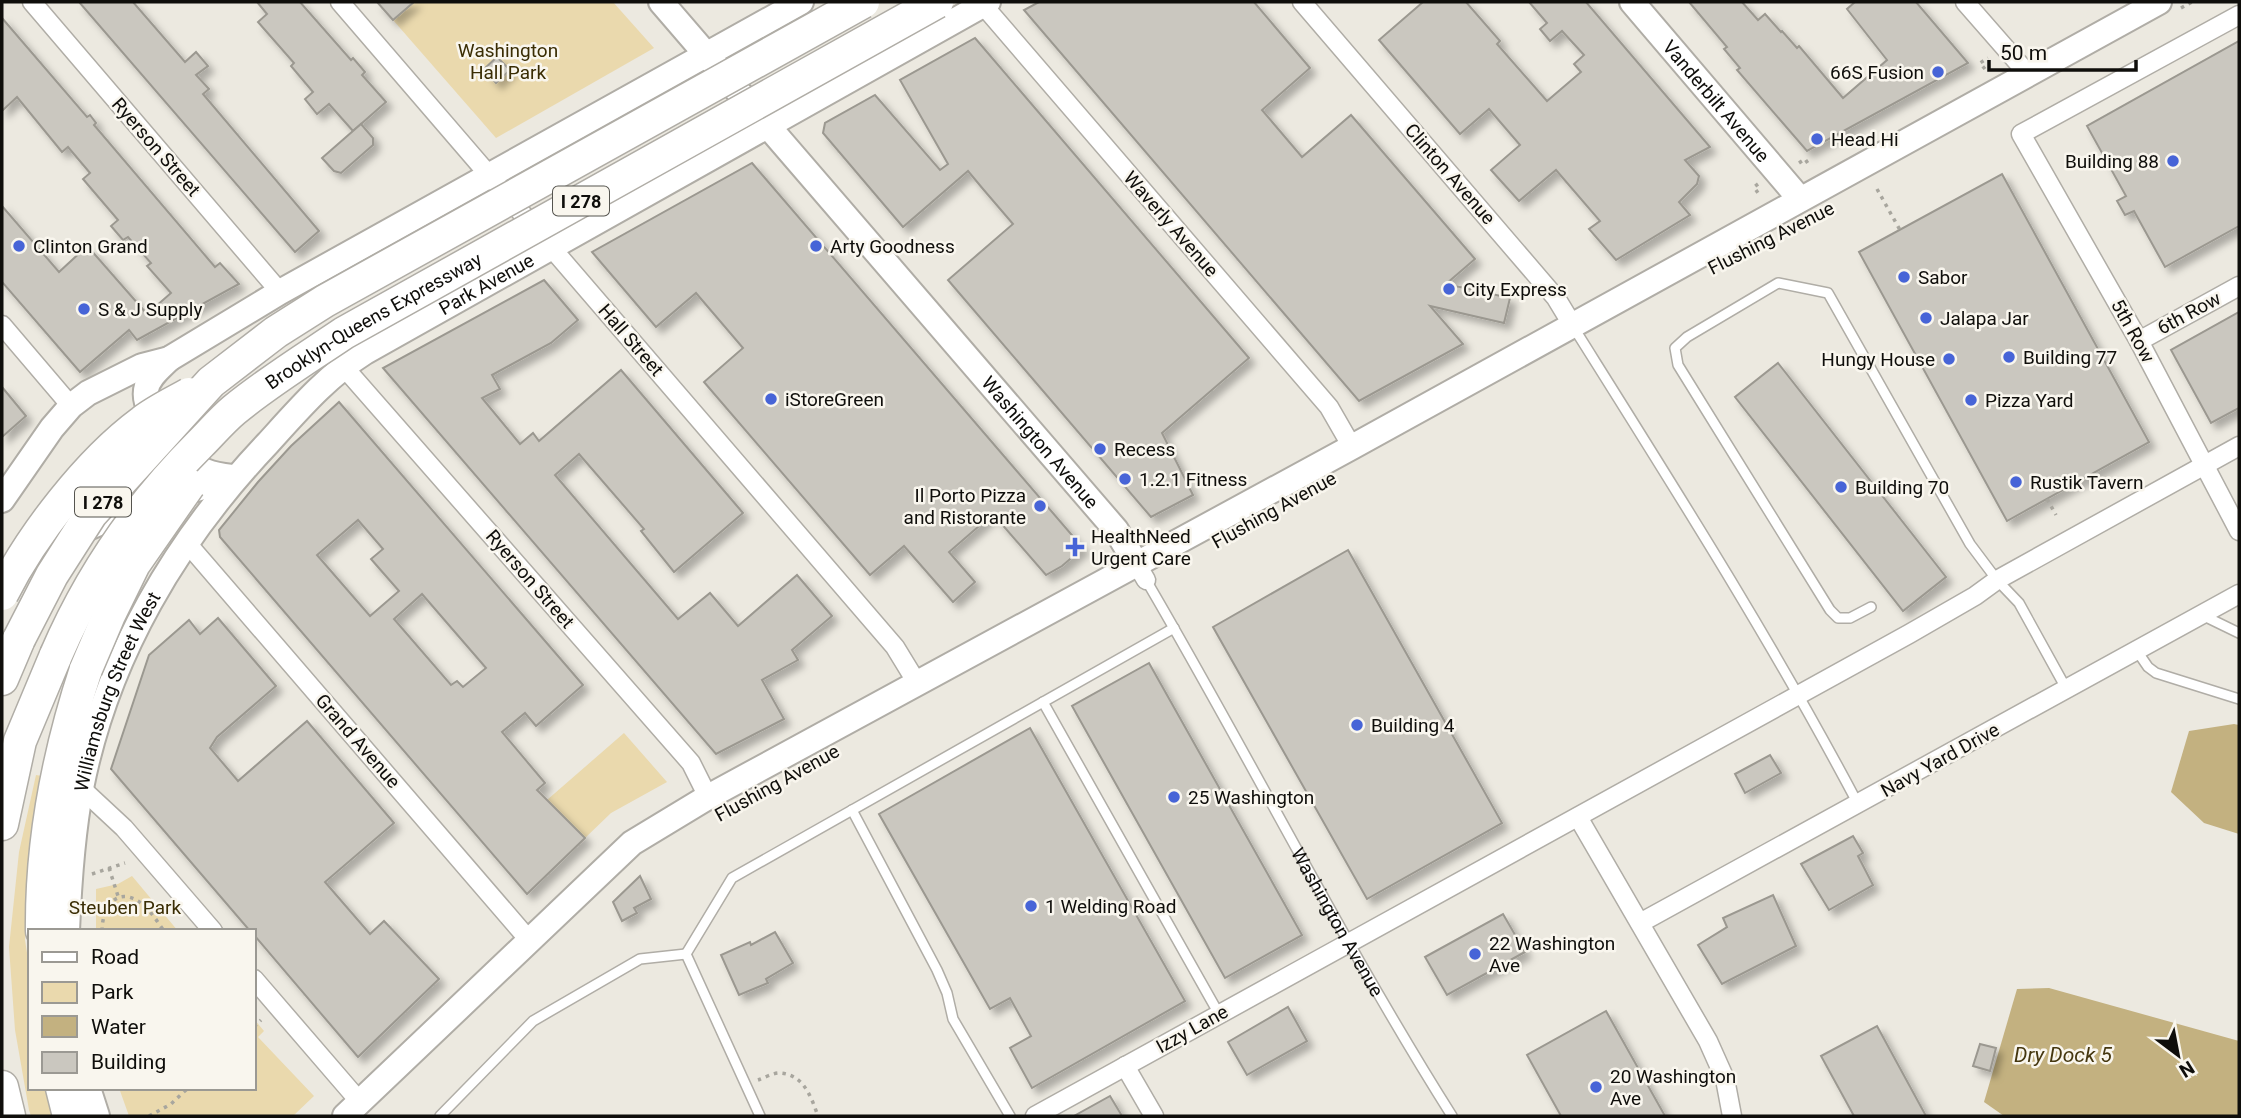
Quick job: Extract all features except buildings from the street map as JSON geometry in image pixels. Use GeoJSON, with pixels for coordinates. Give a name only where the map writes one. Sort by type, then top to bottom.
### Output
{"type":"FeatureCollection","features":[{"type":"Feature","properties":{"kind":"highway","name":"Brooklyn-Queens Expressway"},"geometry":{"type":"LineString","coordinates":[[2,679],[52,575],[91,514],[211,382],[276,332],[325,301],[863,2]]}},
{"type":"Feature","properties":{"kind":"highway","name":"Brooklyn-Queens Expressway"},"geometry":{"type":"LineString","coordinates":[[2,824],[20,741],[85,593],[122,536],[174,470],[233,411],[287,370],[344,333],[937,2]]}},
{"type":"Feature","properties":{"kind":"highway"},"geometry":{"type":"LineString","coordinates":[[2,594],[22,557],[62,503],[100,461],[142,422],[211,382]]}},
{"type":"Feature","properties":{"kind":"highway"},"geometry":{"type":"LineString","coordinates":[[42,929],[42,884],[50,811],[69,720],[86,669],[134,564],[168,512],[206,463],[233,411]]}},
{"type":"Feature","properties":{"kind":"highway"},"geometry":{"type":"LineString","coordinates":[[2,1087],[9,1116]]}},
{"type":"Feature","properties":{"kind":"highway"},"geometry":{"type":"LineString","coordinates":[[62,1090],[69,1116]]}},
{"type":"Feature","properties":{"kind":"main road","name":"Washington Avenue"},"geometry":{"type":"LineString","coordinates":[[661,2],[1116,530],[1141,571]]}},
{"type":"Feature","properties":{"kind":"main road"},"geometry":{"type":"LineString","coordinates":[[2,500],[52,428],[71,406],[88,393],[142,366],[169,359],[280,292],[801,2]]}},
{"type":"Feature","properties":{"kind":"main road","name":"Vanderbilt Avenue"},"geometry":{"type":"LineString","coordinates":[[1632,2],[1800,199]]}},
{"type":"Feature","properties":{"kind":"main road","name":"Park Avenue"},"geometry":{"type":"LineString","coordinates":[[2,577],[44,550],[90,527],[160,500],[235,477],[344,366],[551,246],[986,3]]}},
{"type":"Feature","properties":{"kind":"main road","name":"Flushing Avenue"},"geometry":{"type":"LineString","coordinates":[[352,1109],[632,843],[708,797],[917,683],[1141,571],[1352,447],[2028,74],[2170,5]]}},
{"type":"Feature","properties":{"kind":"main road"},"geometry":{"type":"LineString","coordinates":[[169,359],[147,385],[146,396],[154,418],[175,447],[195,466],[213,475],[235,477]]}},
{"type":"Feature","properties":{"kind":"main road","name":"Williamsburg Street West"},"geometry":{"type":"LineString","coordinates":[[66,929],[70,865],[81,788],[100,713],[123,652],[152,595],[235,477]]}},
{"type":"Feature","properties":{"kind":"main road"},"geometry":{"type":"LineString","coordinates":[[89,1090],[97,1116]]}},
{"type":"Feature","properties":{"kind":"street","name":"Ryerson Street"},"geometry":{"type":"LineString","coordinates":[[32,2],[280,292]]}},
{"type":"Feature","properties":{"kind":"street","name":"Hall Street"},"geometry":{"type":"LineString","coordinates":[[340,2],[895,647],[917,683]]}},
{"type":"Feature","properties":{"kind":"street","name":"Clinton Avenue"},"geometry":{"type":"LineString","coordinates":[[1302,2],[1556,298],[1573,326]]}},
{"type":"Feature","properties":{"kind":"street"},"geometry":{"type":"LineString","coordinates":[[1965,2],[2028,74]]}},
{"type":"Feature","properties":{"kind":"street","name":"Waverly Avenue"},"geometry":{"type":"LineString","coordinates":[[986,3],[1329,407],[1352,447]]}},
{"type":"Feature","properties":{"kind":"street","name":"5th Row"},"geometry":{"type":"LineString","coordinates":[[2239,15],[2021,134],[2139,341],[2239,531]]}},
{"type":"Feature","properties":{"kind":"street","name":"6th Row"},"geometry":{"type":"LineString","coordinates":[[2139,341],[2239,286]]}},
{"type":"Feature","properties":{"kind":"street"},"geometry":{"type":"LineString","coordinates":[[2,325],[71,406]]}},
{"type":"Feature","properties":{"kind":"street","name":"Ryerson Street"},"geometry":{"type":"LineString","coordinates":[[344,366],[691,763],[708,797]]}},
{"type":"Feature","properties":{"kind":"street"},"geometry":{"type":"LineString","coordinates":[[1349,942],[1975,596],[1997,580],[2239,446]]}},
{"type":"Feature","properties":{"kind":"street","name":"Grand Avenue"},"geometry":{"type":"LineString","coordinates":[[187,543],[529,940]]}},
{"type":"Feature","properties":{"kind":"street","name":"Navy Yard Drive"},"geometry":{"type":"LineString","coordinates":[[1640,923],[2239,594]]}},
{"type":"Feature","properties":{"kind":"street"},"geometry":{"type":"LineString","coordinates":[[81,788],[124,828],[211,929]]}},
{"type":"Feature","properties":{"kind":"street"},"geometry":{"type":"LineString","coordinates":[[1578,817],[1717,1059],[1725,1079],[1732,1116]]}},
{"type":"Feature","properties":{"kind":"street","name":"Izzy Lane"},"geometry":{"type":"LineString","coordinates":[[1035,1116],[1349,942]]}},
{"type":"Feature","properties":{"kind":"street"},"geometry":{"type":"LineString","coordinates":[[256,982],[352,1109]]}},
{"type":"Feature","properties":{"kind":"street"},"geometry":{"type":"LineString","coordinates":[[1125,1066],[1154,1116]]}},
{"type":"Feature","properties":{"kind":"lane"},"geometry":{"type":"LineString","coordinates":[[1871,607],[1850,618],[1838,618],[1830,610],[1678,365],[1675,348],[1687,337],[1778,283],[1828,293],[1970,544],[1997,580],[2019,603],[2067,690]]}},
{"type":"Feature","properties":{"kind":"lane","name":"Clinton Avenue"},"geometry":{"type":"LineString","coordinates":[[1573,326],[1710,548],[1797,694],[1858,804]]}},
{"type":"Feature","properties":{"kind":"lane","name":"Washington Avenue"},"geometry":{"type":"LineString","coordinates":[[1141,571],[1349,942],[1452,1116]]}},
{"type":"Feature","properties":{"kind":"lane"},"geometry":{"type":"LineString","coordinates":[[2202,615],[2239,634]]}},
{"type":"Feature","properties":{"kind":"lane"},"geometry":{"type":"LineString","coordinates":[[687,954],[732,878],[1174,628]]}},
{"type":"Feature","properties":{"kind":"lane"},"geometry":{"type":"LineString","coordinates":[[2137,651],[2148,667],[2156,673],[2239,699]]}},
{"type":"Feature","properties":{"kind":"lane"},"geometry":{"type":"LineString","coordinates":[[1042,702],[1219,1014]]}},
{"type":"Feature","properties":{"kind":"lane"},"geometry":{"type":"LineString","coordinates":[[852,810],[937,970],[947,993],[953,1019],[1010,1116]]}},
{"type":"Feature","properties":{"kind":"lane"},"geometry":{"type":"LineString","coordinates":[[687,954],[760,1116]]}},
{"type":"Feature","properties":{"kind":"lane"},"geometry":{"type":"LineString","coordinates":[[440,1116],[533,1021],[640,959],[687,954]]}},
{"type":"Feature","properties":{"kind":"path"},"geometry":{"type":"LineString","coordinates":[[2170,5],[2192,2]]}},
{"type":"Feature","properties":{"kind":"path"},"geometry":{"type":"LineString","coordinates":[[1985,69],[1980,63],[1988,58]]}},
{"type":"Feature","properties":{"kind":"path"},"geometry":{"type":"LineString","coordinates":[[1797,164],[1805,159],[1809,165]]}},
{"type":"Feature","properties":{"kind":"path"},"geometry":{"type":"LineString","coordinates":[[1758,193],[1754,187],[1760,183]]}},
{"type":"Feature","properties":{"kind":"path"},"geometry":{"type":"LineString","coordinates":[[1877,189],[1900,230]]}},
{"type":"Feature","properties":{"kind":"path"},"geometry":{"type":"LineString","coordinates":[[2047,499],[2056,515]]}},
{"type":"Feature","properties":{"kind":"path"},"geometry":{"type":"LineString","coordinates":[[92,874],[125,863]]}},
{"type":"Feature","properties":{"kind":"path"},"geometry":{"type":"LineString","coordinates":[[109,868],[119,897]]}},
{"type":"Feature","properties":{"kind":"path"},"geometry":{"type":"LineString","coordinates":[[102,929],[104,913],[113,900],[119,897],[138,901],[162,929]]}},
{"type":"Feature","properties":{"kind":"path"},"geometry":{"type":"LineString","coordinates":[[256,1025],[261,1020]]}},
{"type":"Feature","properties":{"kind":"path"},"geometry":{"type":"LineString","coordinates":[[745,1084],[778,1073],[799,1080],[810,1094],[818,1116]]}},
{"type":"Feature","properties":{"kind":"path"},"geometry":{"type":"LineString","coordinates":[[149,1116],[171,1104],[187,1090]]}},
{"type":"Feature","properties":{"kind":"green space","name":"Washington Hall Park"},"geometry":{"type":"Polygon","coordinates":[[[414,2],[613,2],[654,48],[496,138],[393,20],[414,2]]]}},
{"type":"Feature","properties":{"kind":"green space"},"geometry":{"type":"Polygon","coordinates":[[[624,733],[667,782],[611,813],[585,838],[547,800],[624,733]]]}},
{"type":"Feature","properties":{"kind":"green space"},"geometry":{"type":"Polygon","coordinates":[[[36,775],[42,776],[30,854],[25,940],[28,959],[28,1090],[52,1090],[59,1116],[31,1116],[15,1030],[9,947],[19,852],[36,775]]]}},
{"type":"Feature","properties":{"kind":"green space","name":"Steuben Park"},"geometry":{"type":"Polygon","coordinates":[[[132,876],[176,929],[96,929],[96,889],[118,884],[132,876]]]}},
{"type":"Feature","properties":{"kind":"green space"},"geometry":{"type":"Polygon","coordinates":[[[256,1021],[264,1031],[258,1037],[314,1096],[293,1116],[129,1116],[120,1090],[256,1090],[256,1021]]]}},
{"type":"Feature","properties":{"kind":"water"},"geometry":{"type":"Polygon","coordinates":[[[2239,725],[2239,834],[2204,823],[2171,792],[2189,731],[2239,725]]]}},
{"type":"Feature","properties":{"kind":"water","name":"Dry Dock 5"},"geometry":{"type":"Polygon","coordinates":[[[2049,988],[2239,1041],[2239,1116],[2004,1116],[1984,1102],[2017,989],[2049,988]]]}},
{"type":"Feature","properties":{"kind":"place","name":"66S Fusion"},"geometry":{"type":"Point","coordinates":[1938,72]}},
{"type":"Feature","properties":{"kind":"place","name":"Head Hi"},"geometry":{"type":"Point","coordinates":[1817,139]}},
{"type":"Feature","properties":{"kind":"place","name":"Building 88"},"geometry":{"type":"Point","coordinates":[2173,161]}},
{"type":"Feature","properties":{"kind":"place","name":"Clinton Grand"},"geometry":{"type":"Point","coordinates":[19,246]}},
{"type":"Feature","properties":{"kind":"place","name":"Arty Goodness"},"geometry":{"type":"Point","coordinates":[816,246]}},
{"type":"Feature","properties":{"kind":"place","name":"Sabor"},"geometry":{"type":"Point","coordinates":[1904,277]}},
{"type":"Feature","properties":{"kind":"place","name":"City Express"},"geometry":{"type":"Point","coordinates":[1449,289]}},
{"type":"Feature","properties":{"kind":"place","name":"S & J Supply"},"geometry":{"type":"Point","coordinates":[84,309]}},
{"type":"Feature","properties":{"kind":"place","name":"Jalapa Jar"},"geometry":{"type":"Point","coordinates":[1926,318]}},
{"type":"Feature","properties":{"kind":"place","name":"Building 77"},"geometry":{"type":"Point","coordinates":[2009,357]}},
{"type":"Feature","properties":{"kind":"place","name":"Hungy House"},"geometry":{"type":"Point","coordinates":[1949,359]}},
{"type":"Feature","properties":{"kind":"place","name":"iStoreGreen"},"geometry":{"type":"Point","coordinates":[771,399]}},
{"type":"Feature","properties":{"kind":"place","name":"Pizza Yard"},"geometry":{"type":"Point","coordinates":[1971,400]}},
{"type":"Feature","properties":{"kind":"place","name":"Recess"},"geometry":{"type":"Point","coordinates":[1100,449]}},
{"type":"Feature","properties":{"kind":"place","name":"1.2.1 Fitness"},"geometry":{"type":"Point","coordinates":[1125,479]}},
{"type":"Feature","properties":{"kind":"place","name":"Rustik Tavern"},"geometry":{"type":"Point","coordinates":[2016,482]}},
{"type":"Feature","properties":{"kind":"place","name":"Building 70"},"geometry":{"type":"Point","coordinates":[1841,487]}},
{"type":"Feature","properties":{"kind":"place","name":"Il Porto Pizza and Ristorante"},"geometry":{"type":"Point","coordinates":[1040,506]}},
{"type":"Feature","properties":{"kind":"place","name":"HealthNeed Urgent Care"},"geometry":{"type":"Point","coordinates":[1075,547]}},
{"type":"Feature","properties":{"kind":"place","name":"Building 4"},"geometry":{"type":"Point","coordinates":[1357,725]}},
{"type":"Feature","properties":{"kind":"place","name":"25 Washington"},"geometry":{"type":"Point","coordinates":[1174,797]}},
{"type":"Feature","properties":{"kind":"place","name":"1 Welding Road"},"geometry":{"type":"Point","coordinates":[1031,906]}},
{"type":"Feature","properties":{"kind":"place","name":"22 Washington Ave"},"geometry":{"type":"Point","coordinates":[1475,954]}},
{"type":"Feature","properties":{"kind":"place","name":"20 Washington Ave"},"geometry":{"type":"Point","coordinates":[1596,1087]}}]}
